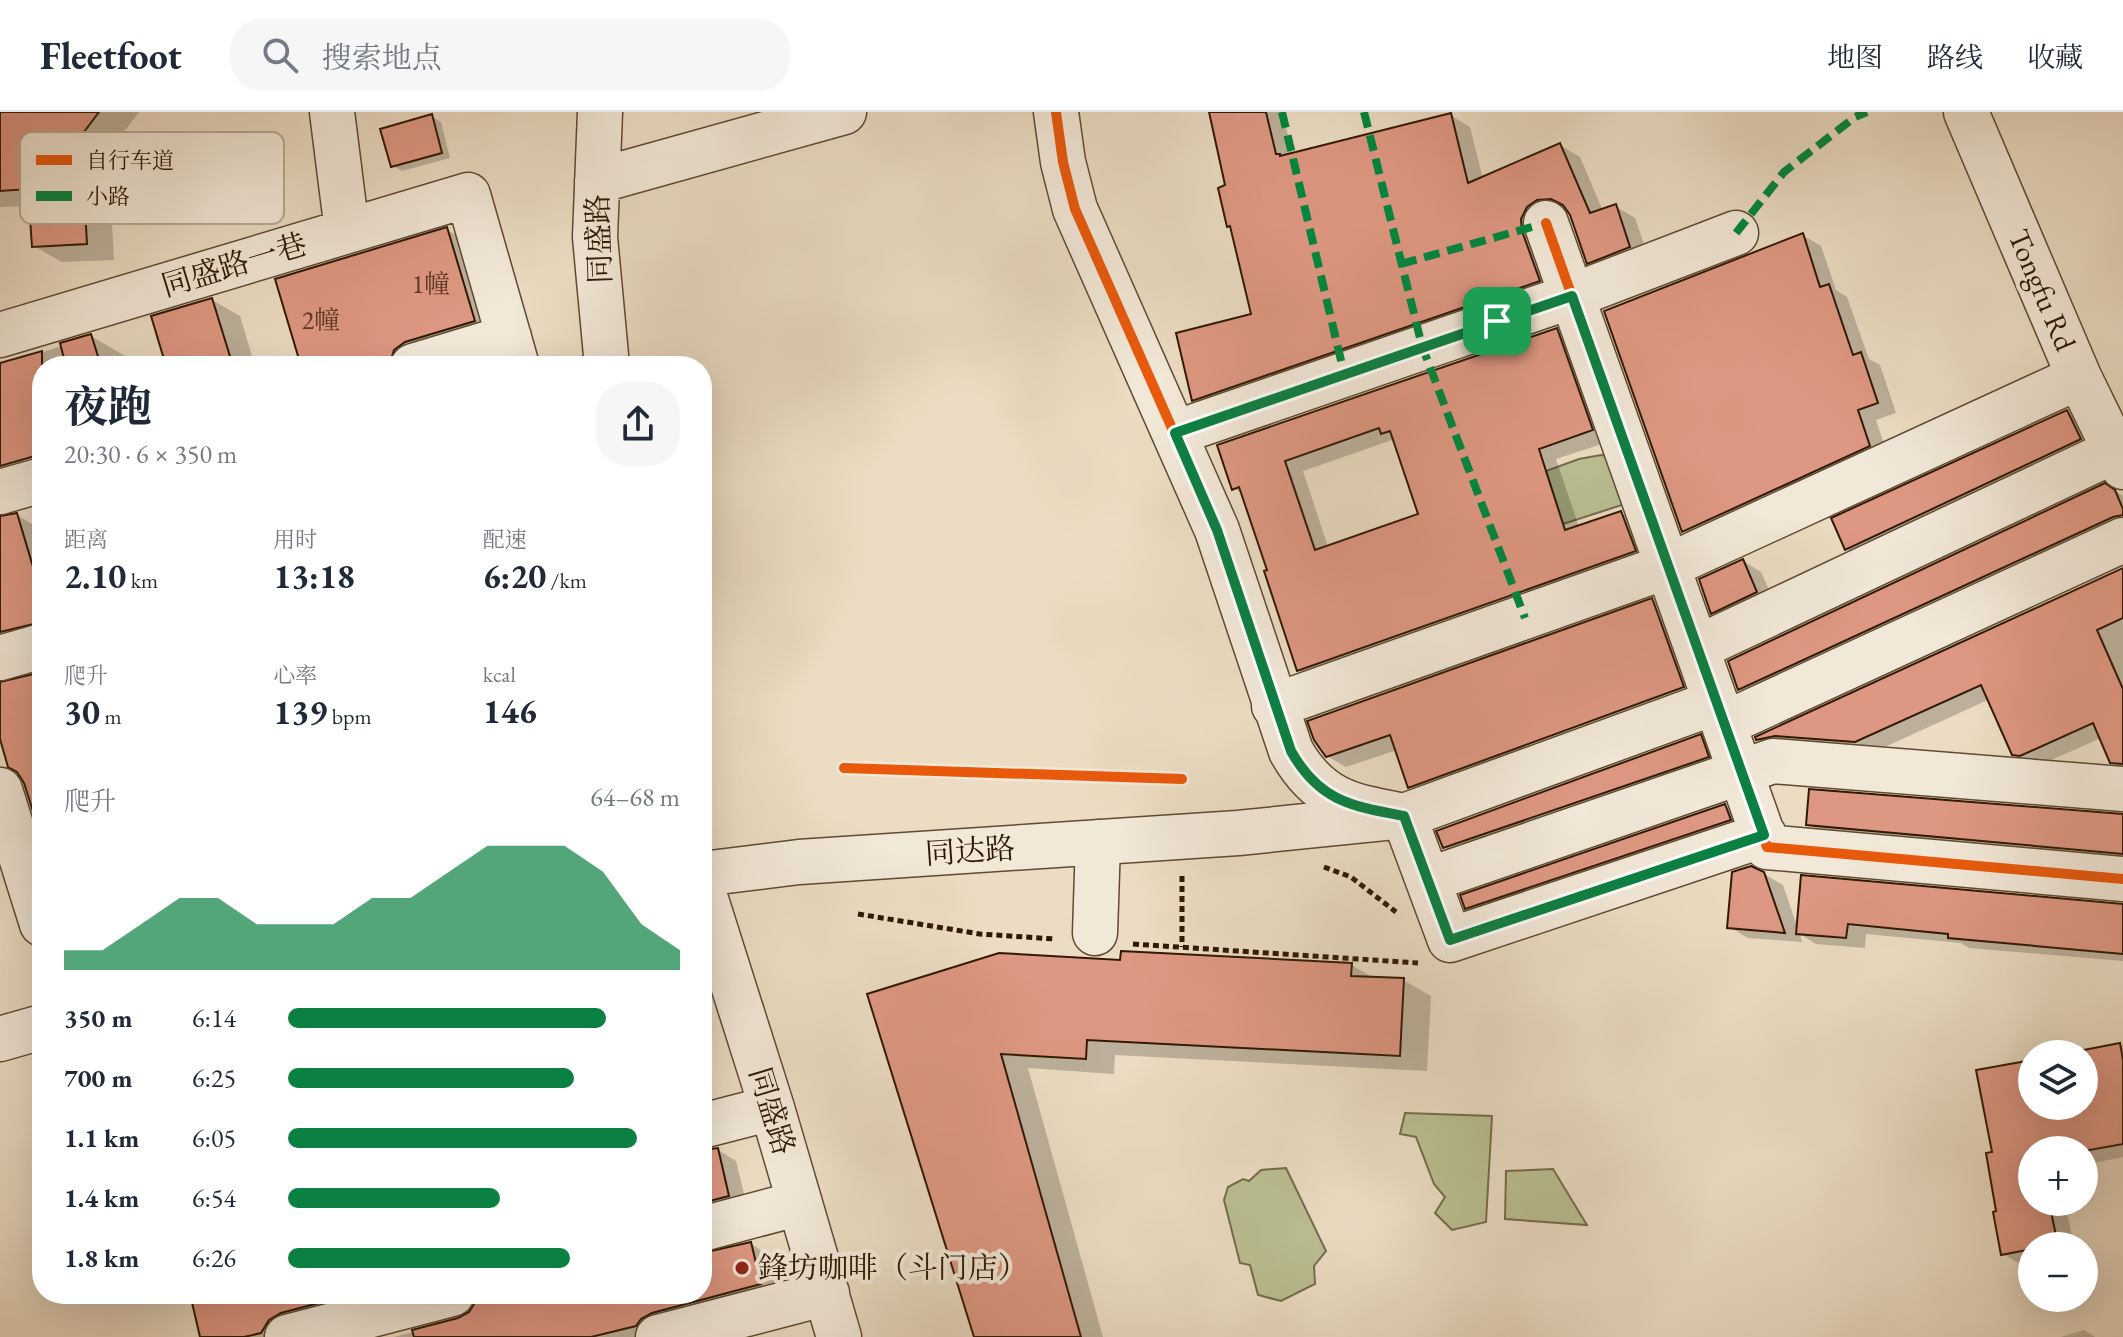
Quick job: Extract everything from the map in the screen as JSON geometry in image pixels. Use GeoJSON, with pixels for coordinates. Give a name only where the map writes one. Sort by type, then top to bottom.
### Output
{"type":"FeatureCollection","features":[{"type":"Feature","properties":{"kind":"street"},"geometry":{"type":"LineString","coordinates":[[332,112],[347,231]]}},
{"type":"Feature","properties":{"kind":"street","name":"同盛路"},"geometry":{"type":"LineString","coordinates":[[600,112],[595,237],[606,356]]}},
{"type":"Feature","properties":{"kind":"street"},"geometry":{"type":"LineString","coordinates":[[597,181],[844,112]]}},
{"type":"Feature","properties":{"kind":"street"},"geometry":{"type":"LineString","coordinates":[[1056,112],[1063,162],[1075,209],[1217,530],[1291,751],[1303,773],[1340,801],[1404,816],[1450,940],[1764,835]]}},
{"type":"Feature","properties":{"kind":"street","name":"Tongfu Rd"},"geometry":{"type":"LineString","coordinates":[[1966,112],[2079,377],[2120,455]]}},
{"type":"Feature","properties":{"kind":"street","name":"同盛路一巷"},"geometry":{"type":"LineString","coordinates":[[0,335],[468,195],[513,351]]}},
{"type":"Feature","properties":{"kind":"street"},"geometry":{"type":"LineString","coordinates":[[1546,223],[1767,847],[2123,879]]}},
{"type":"Feature","properties":{"kind":"street"},"geometry":{"type":"LineString","coordinates":[[1175,433],[1572,296],[1736,233]]}},
{"type":"Feature","properties":{"kind":"street"},"geometry":{"type":"LineString","coordinates":[[480,356],[513,351]]}},
{"type":"Feature","properties":{"kind":"street"},"geometry":{"type":"LineString","coordinates":[[1274,706],[1668,566],[2079,377]]}},
{"type":"Feature","properties":{"kind":"street"},"geometry":{"type":"LineString","coordinates":[[1697,648],[2120,455]]}},
{"type":"Feature","properties":{"kind":"street"},"geometry":{"type":"LineString","coordinates":[[0,492],[32,483]]}},
{"type":"Feature","properties":{"kind":"street","name":"同达路"},"geometry":{"type":"LineString","coordinates":[[712,873],[799,862],[1238,833],[1404,816],[1720,713],[2123,540]]}},
{"type":"Feature","properties":{"kind":"street"},"geometry":{"type":"LineString","coordinates":[[0,658],[32,649]]}},
{"type":"Feature","properties":{"kind":"street"},"geometry":{"type":"LineString","coordinates":[[1428,880],[1773,761],[2123,789]]}},
{"type":"Feature","properties":{"kind":"street"},"geometry":{"type":"LineString","coordinates":[[0,790],[32,892]]}},
{"type":"Feature","properties":{"kind":"street"},"geometry":{"type":"LineString","coordinates":[[1091,938],[1098,842]]}},
{"type":"Feature","properties":{"kind":"street","name":"同盛路"},"geometry":{"type":"LineString","coordinates":[[712,919],[839,1337]]}},
{"type":"Feature","properties":{"kind":"street"},"geometry":{"type":"LineString","coordinates":[[0,1039],[32,1030]]}},
{"type":"Feature","properties":{"kind":"street"},"geometry":{"type":"LineString","coordinates":[[712,1123],[772,1108]]}},
{"type":"Feature","properties":{"kind":"street"},"geometry":{"type":"LineString","coordinates":[[712,1226],[800,1203]]}},
{"type":"Feature","properties":{"kind":"street"},"geometry":{"type":"LineString","coordinates":[[658,1337],[827,1293]]}},
{"type":"Feature","properties":{"kind":"street"},"geometry":{"type":"LineString","coordinates":[[287,1337],[414,1304]]}},
{"type":"Feature","properties":{"kind":"path"},"geometry":{"type":"LineString","coordinates":[[1312,863],[1351,877],[1401,916]]}},
{"type":"Feature","properties":{"kind":"path"},"geometry":{"type":"LineString","coordinates":[[1182,870],[1182,947]]}},
{"type":"Feature","properties":{"kind":"path"},"geometry":{"type":"LineString","coordinates":[[858,914],[980,934],[1091,938],[1427,964],[1421,952]]}},
{"type":"Feature","properties":{"kind":"green space"},"geometry":{"type":"Polygon","coordinates":[[[1601,455],[1607,456],[1628,503],[1563,524],[1546,471],[1601,455]]]}},
{"type":"Feature","properties":{"kind":"green space"},"geometry":{"type":"Polygon","coordinates":[[[1405,1113],[1492,1116],[1486,1222],[1452,1230],[1435,1213],[1445,1197],[1434,1184],[1416,1137],[1400,1134],[1405,1113]]]}},
{"type":"Feature","properties":{"kind":"green space"},"geometry":{"type":"Polygon","coordinates":[[[1286,1168],[1326,1251],[1314,1266],[1315,1284],[1281,1301],[1258,1295],[1250,1265],[1240,1263],[1224,1200],[1228,1187],[1243,1179],[1249,1181],[1261,1170],[1286,1168]]]}},
{"type":"Feature","properties":{"kind":"green space"},"geometry":{"type":"Polygon","coordinates":[[[1553,1169],[1587,1225],[1505,1219],[1506,1171],[1553,1169]]]}},
{"type":"Feature","properties":{"kind":"building"},"geometry":{"type":"Polygon","coordinates":[[[0,112],[99,112],[84,132],[20,132],[20,190],[0,191],[0,112]]]}},
{"type":"Feature","properties":{"kind":"building"},"geometry":{"type":"Polygon","coordinates":[[[1209,112],[1266,112],[1276,154],[1280,156],[1451,113],[1468,183],[1560,143],[1590,213],[1616,204],[1630,247],[1587,264],[1570,215],[1563,205],[1551,199],[1537,200],[1527,207],[1521,219],[1522,231],[1540,281],[1192,401],[1176,333],[1251,314],[1218,188],[1225,185],[1209,112]]]}},
{"type":"Feature","properties":{"kind":"building"},"geometry":{"type":"Polygon","coordinates":[[[432,114],[442,153],[391,167],[380,129],[432,114]]]}},
{"type":"Feature","properties":{"kind":"building"},"geometry":{"type":"Polygon","coordinates":[[[30,224],[86,224],[87,244],[32,247],[30,224]]]}},
{"type":"Feature","properties":{"kind":"building"},"geometry":{"type":"Polygon","coordinates":[[[447,227],[475,321],[405,342],[394,350],[392,356],[298,356],[275,279],[447,227]]]}},
{"type":"Feature","properties":{"kind":"building"},"geometry":{"type":"Polygon","coordinates":[[[1803,233],[1820,287],[1829,284],[1853,355],[1861,352],[1878,403],[1858,410],[1870,446],[1682,532],[1604,311],[1803,233]]]}},
{"type":"Feature","properties":{"kind":"building"},"geometry":{"type":"Polygon","coordinates":[[[212,298],[230,356],[163,356],[151,316],[212,298]]]}},
{"type":"Feature","properties":{"kind":"building"},"geometry":{"type":"Polygon","coordinates":[[[1557,328],[1593,430],[1539,449],[1565,530],[1621,511],[1636,551],[1297,671],[1239,487],[1232,490],[1217,445],[1557,328]],[[1379,428],[1285,461],[1315,550],[1418,514],[1390,431],[1381,434],[1379,428]]]}},
{"type":"Feature","properties":{"kind":"building"},"geometry":{"type":"Polygon","coordinates":[[[91,334],[98,356],[63,356],[60,343],[91,334]]]}},
{"type":"Feature","properties":{"kind":"building"},"geometry":{"type":"Polygon","coordinates":[[[42,351],[42,356],[32,356],[32,457],[0,466],[0,363],[42,351]]]}},
{"type":"Feature","properties":{"kind":"building"},"geometry":{"type":"Polygon","coordinates":[[[2067,410],[2081,439],[1845,550],[1831,518],[2067,410]]]}},
{"type":"Feature","properties":{"kind":"building"},"geometry":{"type":"Polygon","coordinates":[[[2105,483],[2115,490],[2123,515],[1738,690],[1728,661],[2105,483]]]}},
{"type":"Feature","properties":{"kind":"building"},"geometry":{"type":"Polygon","coordinates":[[[17,513],[32,563],[32,624],[0,632],[0,516],[17,513]]]}},
{"type":"Feature","properties":{"kind":"building"},"geometry":{"type":"Polygon","coordinates":[[[1743,559],[1757,592],[1711,614],[1699,579],[1743,559]]]}},
{"type":"Feature","properties":{"kind":"building"},"geometry":{"type":"Polygon","coordinates":[[[2123,568],[2123,618],[2097,630],[2123,689],[2123,764],[2110,763],[2093,723],[2020,756],[2012,755],[1981,685],[1855,742],[1775,736],[1756,740],[1755,737],[2123,568]]]}},
{"type":"Feature","properties":{"kind":"building"},"geometry":{"type":"Polygon","coordinates":[[[1652,598],[1684,687],[1408,788],[1390,735],[1326,757],[1314,740],[1307,721],[1652,598]]]}},
{"type":"Feature","properties":{"kind":"building"},"geometry":{"type":"Polygon","coordinates":[[[32,674],[32,808],[24,783],[17,772],[8,767],[0,739],[0,682],[32,674]]]}},
{"type":"Feature","properties":{"kind":"building"},"geometry":{"type":"Polygon","coordinates":[[[1701,734],[1709,757],[1443,848],[1436,831],[1701,734]]]}},
{"type":"Feature","properties":{"kind":"building"},"geometry":{"type":"Polygon","coordinates":[[[1809,789],[2123,814],[2123,854],[1806,825],[1809,789]]]}},
{"type":"Feature","properties":{"kind":"building"},"geometry":{"type":"Polygon","coordinates":[[[1725,804],[1731,820],[1465,909],[1460,895],[1725,804]]]}},
{"type":"Feature","properties":{"kind":"building"},"geometry":{"type":"Polygon","coordinates":[[[1751,866],[1764,872],[1785,933],[1727,928],[1732,872],[1751,866]]]}},
{"type":"Feature","properties":{"kind":"building"},"geometry":{"type":"Polygon","coordinates":[[[1801,875],[2123,904],[2123,954],[1948,938],[1948,934],[1848,924],[1846,938],[1796,934],[1801,875]]]}},
{"type":"Feature","properties":{"kind":"building"},"geometry":{"type":"Polygon","coordinates":[[[1121,951],[1352,963],[1351,976],[1404,978],[1400,1056],[1087,1040],[1086,1059],[1001,1054],[1081,1337],[974,1337],[867,994],[999,953],[1120,960],[1121,951]]]}},
{"type":"Feature","properties":{"kind":"building"},"geometry":{"type":"Polygon","coordinates":[[[2120,1043],[2123,1060],[2123,1144],[2098,1148],[2098,1136],[2018,1136],[2018,1216],[2052,1216],[2055,1232],[2018,1232],[2018,1252],[2001,1255],[1986,1153],[1992,1152],[1976,1070],[2018,1062],[2018,1120],[2098,1120],[2098,1047],[2120,1043]]]}},
{"type":"Feature","properties":{"kind":"building"},"geometry":{"type":"Polygon","coordinates":[[[718,1148],[729,1196],[712,1200],[712,1149],[718,1148]]]}},
{"type":"Feature","properties":{"kind":"building"},"geometry":{"type":"Polygon","coordinates":[[[751,1242],[761,1284],[712,1297],[712,1251],[751,1242]]]}},
{"type":"Feature","properties":{"kind":"building"},"geometry":{"type":"Polygon","coordinates":[[[192,1304],[315,1304],[281,1313],[269,1320],[261,1333],[244,1337],[200,1337],[192,1304]]]}},
{"type":"Feature","properties":{"kind":"building"},"geometry":{"type":"Polygon","coordinates":[[[474,1304],[686,1304],[652,1313],[636,1326],[591,1337],[414,1337],[412,1330],[458,1318],[469,1312],[474,1304]]]}},
{"type":"Feature","properties":{"kind":"marked path"},"geometry":{"type":"LineString","coordinates":[[1282,112],[1344,373]]}},
{"type":"Feature","properties":{"kind":"marked path"},"geometry":{"type":"LineString","coordinates":[[1364,112],[1422,346],[1525,618]]}},
{"type":"Feature","properties":{"kind":"marked path"},"geometry":{"type":"LineString","coordinates":[[1736,233],[1784,172],[1855,117],[1867,112]]}},
{"type":"Feature","properties":{"kind":"marked path"},"geometry":{"type":"LineString","coordinates":[[1401,264],[1546,223]]}},
{"type":"Feature","properties":{"kind":"cycle path"},"geometry":{"type":"LineString","coordinates":[[1056,112],[1063,162],[1075,209],[1217,530],[1291,751],[1313,781],[1325,791],[1352,804],[1404,816],[1450,940],[1764,835]]}},
{"type":"Feature","properties":{"kind":"cycle path"},"geometry":{"type":"LineString","coordinates":[[1546,223],[1767,847],[2123,879]]}},
{"type":"Feature","properties":{"kind":"cycle path"},"geometry":{"type":"LineString","coordinates":[[844,768],[1182,779]]}},
{"type":"Feature","properties":{"kind":"place","name":"鋒坊咖啡（斗门店）"},"geometry":{"type":"Point","coordinates":[742,1268]}},
{"type":"Feature","properties":{"kind":"route"},"geometry":{"type":"LineString","coordinates":[[1572,296],[1764,835],[1450,940],[1404,816],[1340,801],[1303,773],[1291,751],[1217,530],[1175,433],[1497,321],[1572,296]]}}]}
